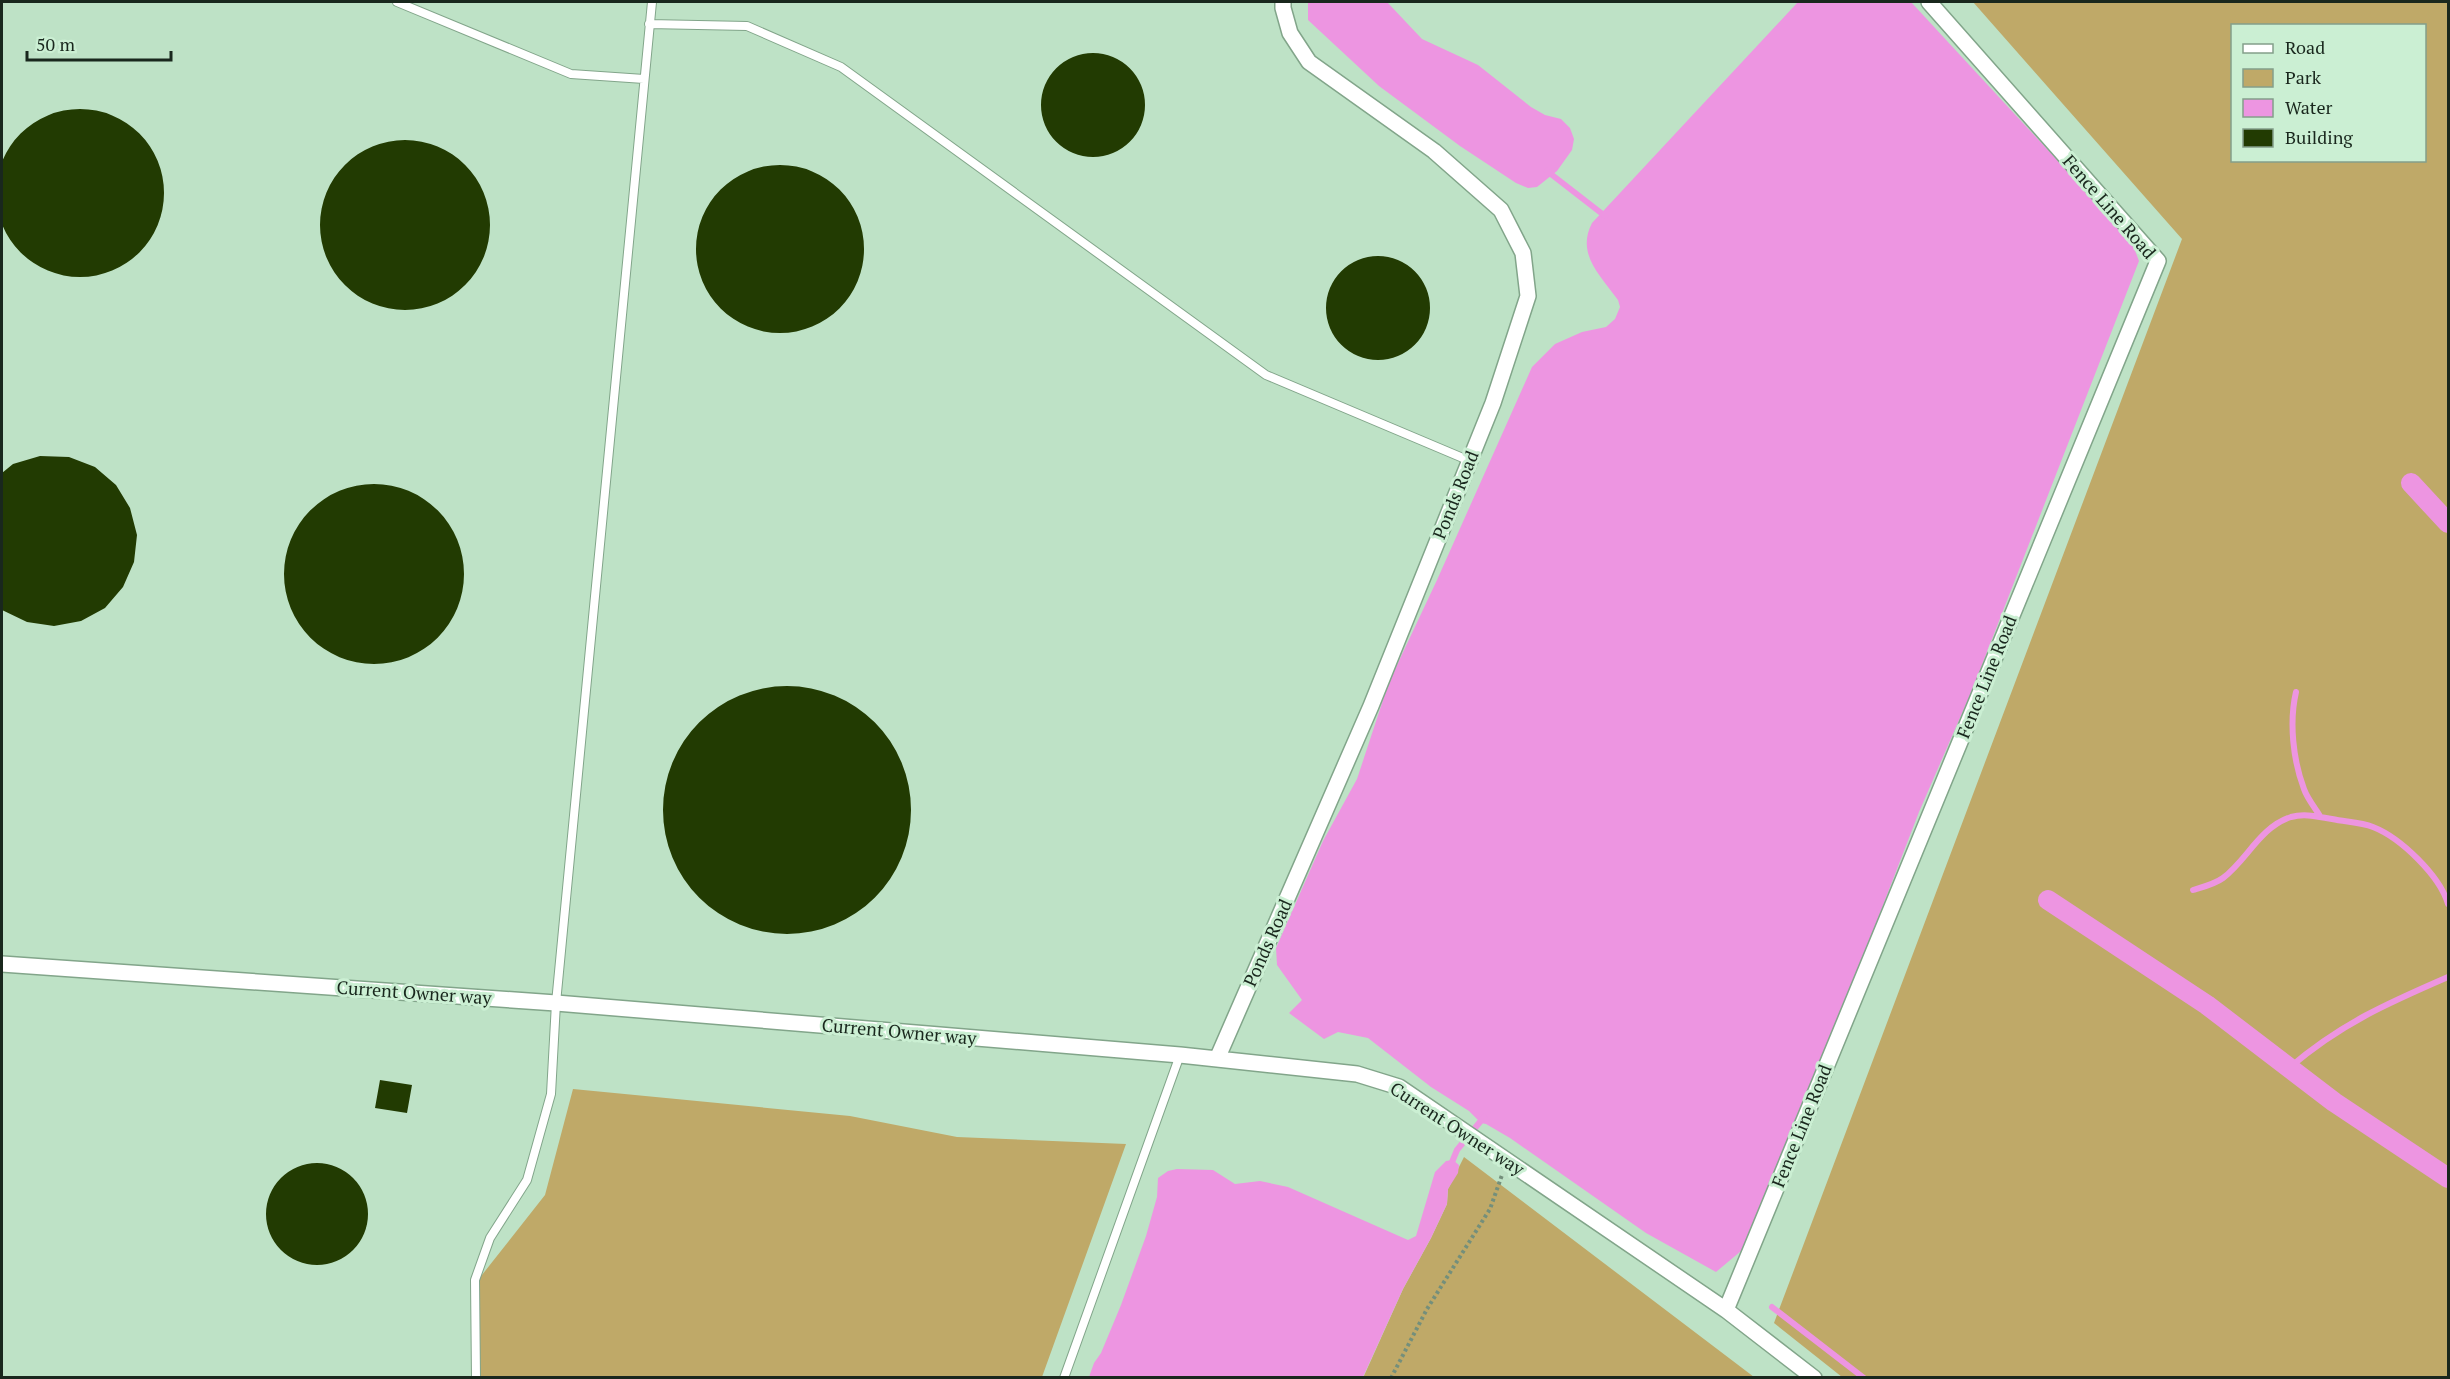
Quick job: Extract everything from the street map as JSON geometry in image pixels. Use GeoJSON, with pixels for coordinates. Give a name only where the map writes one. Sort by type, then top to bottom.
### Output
{"type":"FeatureCollection","features":[{"type":"Feature","properties":{"kind":"street","name":"Ponds Road"},"geometry":{"type":"LineString","coordinates":[[1217,1059],[1371,706],[1493,403],[1528,296],[1523,254],[1501,210],[1434,151],[1309,62],[1290,33],[1283,2]]}},
{"type":"Feature","properties":{"kind":"street","name":"Fence Line Road"},"geometry":{"type":"LineString","coordinates":[[1726,1310],[2158,261],[1929,2]]}},
{"type":"Feature","properties":{"kind":"street","name":"Current Owner way"},"geometry":{"type":"LineString","coordinates":[[2,964],[556,1003],[1180,1055],[1357,1074],[1399,1087],[1726,1310]]}},
{"type":"Feature","properties":{"kind":"street"},"geometry":{"type":"LineString","coordinates":[[1726,1310],[1814,1377]]}},
{"type":"Feature","properties":{"kind":"lane"},"geometry":{"type":"LineString","coordinates":[[397,2],[571,74],[644,79]]}},
{"type":"Feature","properties":{"kind":"lane"},"geometry":{"type":"LineString","coordinates":[[476,1377],[476,1280],[490,1238],[527,1180],[552,1094],[556,1003],[651,2]]}},
{"type":"Feature","properties":{"kind":"lane"},"geometry":{"type":"LineString","coordinates":[[650,24],[747,26],[841,67],[1266,375],[1470,461]]}},
{"type":"Feature","properties":{"kind":"lane"},"geometry":{"type":"LineString","coordinates":[[1064,1377],[1180,1055]]}},
{"type":"Feature","properties":{"kind":"path"},"geometry":{"type":"LineString","coordinates":[[1391,1377],[1428,1309],[1490,1209],[1507,1160]]}},
{"type":"Feature","properties":{"kind":"green space"},"geometry":{"type":"Polygon","coordinates":[[[1973,2],[2448,2],[2448,1377],[1842,1377],[1774,1323],[2182,239],[1973,2]]]}},
{"type":"Feature","properties":{"kind":"green space"},"geometry":{"type":"Polygon","coordinates":[[[573,1089],[850,1116],[957,1137],[1126,1144],[1042,1377],[480,1377],[478,1280],[545,1195],[573,1089]]]}},
{"type":"Feature","properties":{"kind":"green space"},"geometry":{"type":"Polygon","coordinates":[[[1464,1157],[1754,1377],[1363,1378],[1403,1289],[1447,1204],[1448,1189],[1464,1157]]]}},
{"type":"Feature","properties":{"kind":"water"},"geometry":{"type":"Polygon","coordinates":[[[1308,2],[1387,2],[1422,39],[1478,65],[1531,107],[1545,115],[1561,119],[1570,128],[1574,139],[1572,150],[1557,171],[1537,187],[1528,188],[1516,183],[1460,146],[1379,86],[1308,20],[1308,2]]]}},
{"type":"Feature","properties":{"kind":"water"},"geometry":{"type":"Polygon","coordinates":[[[1798,2],[1911,2],[2109,216],[2134,248],[2139,261],[1973,688],[1919,812],[1868,944],[1760,1208],[1747,1246],[1716,1272],[1646,1233],[1510,1138],[1481,1123],[1469,1111],[1431,1087],[1368,1038],[1338,1032],[1324,1039],[1289,1013],[1302,1000],[1277,965],[1276,948],[1323,841],[1357,779],[1389,682],[1532,367],[1555,344],[1582,332],[1606,327],[1615,319],[1620,307],[1618,300],[1592,264],[1588,254],[1588,234],[1592,223],[1798,2]]]}},
{"type":"Feature","properties":{"kind":"water"},"geometry":{"type":"Polygon","coordinates":[[[1453,1160],[1459,1165],[1458,1173],[1448,1189],[1447,1204],[1403,1289],[1363,1377],[1089,1377],[1121,1305],[1146,1236],[1157,1197],[1158,1178],[1168,1171],[1213,1170],[1235,1184],[1260,1181],[1288,1187],[1408,1240],[1416,1236],[1435,1172],[1446,1161],[1453,1160]]]}},
{"type":"Feature","properties":{"kind":"building"},"geometry":{"type":"Polygon","coordinates":[[[1093,53],[1113,57],[1130,68],[1141,85],[1145,105],[1141,125],[1130,142],[1113,153],[1093,157],[1073,153],[1056,142],[1045,125],[1041,105],[1045,85],[1056,68],[1073,57],[1093,53]]]}},
{"type":"Feature","properties":{"kind":"building"},"geometry":{"type":"Polygon","coordinates":[[[64,110],[96,110],[127,123],[140,133],[150,146],[163,177],[163,209],[150,240],[140,253],[127,263],[96,276],[64,276],[33,263],[20,253],[10,240],[-1,215],[-1,171],[10,146],[20,133],[33,123],[64,110]]]}},
{"type":"Feature","properties":{"kind":"building"},"geometry":{"type":"Polygon","coordinates":[[[405,140],[422,141],[438,146],[465,165],[484,192],[489,208],[489,242],[484,258],[465,285],[438,304],[422,309],[405,310],[388,309],[372,304],[345,285],[326,258],[321,242],[320,225],[321,208],[326,192],[345,165],[372,146],[388,141],[405,140]]]}},
{"type":"Feature","properties":{"kind":"building"},"geometry":{"type":"Polygon","coordinates":[[[780,165],[796,166],[812,171],[840,189],[858,217],[863,233],[863,265],[858,281],[840,309],[812,327],[796,332],[780,333],[764,332],[748,327],[720,309],[702,281],[697,265],[696,249],[697,233],[702,217],[720,189],[748,171],[764,166],[780,165]]]}},
{"type":"Feature","properties":{"kind":"building"},"geometry":{"type":"Polygon","coordinates":[[[1378,256],[1398,260],[1415,271],[1426,288],[1430,308],[1426,328],[1415,345],[1398,356],[1378,360],[1358,356],[1341,345],[1330,328],[1326,308],[1330,288],[1341,271],[1358,260],[1378,256]]]}},
{"type":"Feature","properties":{"kind":"building"},"geometry":{"type":"Polygon","coordinates":[[[40,456],[69,457],[95,467],[116,485],[130,508],[137,535],[134,562],[123,587],[105,608],[81,621],[54,626],[27,622],[2,610],[2,473],[13,464],[40,456]]]}},
{"type":"Feature","properties":{"kind":"building"},"geometry":{"type":"Polygon","coordinates":[[[374,484],[392,485],[409,491],[438,510],[457,539],[463,556],[463,592],[457,609],[438,638],[409,657],[392,663],[374,664],[356,663],[339,657],[310,638],[291,609],[285,592],[284,574],[285,556],[291,539],[310,510],[339,491],[356,485],[374,484]]]}},
{"type":"Feature","properties":{"kind":"building"},"geometry":{"type":"Polygon","coordinates":[[[787,686],[823,692],[845,701],[865,714],[883,732],[896,752],[905,774],[911,810],[905,846],[896,868],[883,888],[865,906],[845,919],[823,928],[787,934],[751,928],[729,919],[709,906],[691,888],[678,868],[669,846],[663,810],[669,774],[678,752],[691,732],[709,714],[729,701],[751,692],[787,686]]]}},
{"type":"Feature","properties":{"kind":"building"},"geometry":{"type":"Polygon","coordinates":[[[380,1080],[412,1085],[407,1113],[375,1108],[380,1080]]]}},
{"type":"Feature","properties":{"kind":"building"},"geometry":{"type":"Polygon","coordinates":[[[317,1163],[337,1167],[353,1178],[364,1194],[368,1214],[364,1234],[353,1250],[337,1261],[317,1265],[297,1261],[281,1250],[270,1234],[266,1214],[270,1194],[281,1178],[297,1167],[317,1163]]]}},
{"type":"Feature","properties":{"kind":"waterway"},"geometry":{"type":"LineString","coordinates":[[1547,171],[1605,216]]}},
{"type":"Feature","properties":{"kind":"waterway"},"geometry":{"type":"LineString","coordinates":[[2411,483],[2448,523]]}},
{"type":"Feature","properties":{"kind":"waterway"},"geometry":{"type":"LineString","coordinates":[[2296,692],[2293,741],[2297,766],[2305,792],[2320,816]]}},
{"type":"Feature","properties":{"kind":"waterway"},"geometry":{"type":"LineString","coordinates":[[2193,890],[2213,884],[2232,871],[2262,836],[2280,822],[2291,817],[2307,815],[2363,824],[2384,832],[2407,849],[2428,870],[2444,893],[2448,904]]}},
{"type":"Feature","properties":{"kind":"waterway"},"geometry":{"type":"LineString","coordinates":[[2048,900],[2207,1005],[2334,1102],[2448,1178]]}},
{"type":"Feature","properties":{"kind":"waterway"},"geometry":{"type":"LineString","coordinates":[[2289,1068],[2327,1039],[2365,1016],[2448,977]]}},
{"type":"Feature","properties":{"kind":"waterway"},"geometry":{"type":"LineString","coordinates":[[1450,1167],[1457,1150],[1484,1117]]}},
{"type":"Feature","properties":{"kind":"waterway"},"geometry":{"type":"LineString","coordinates":[[1772,1307],[1864,1378]]}}]}
